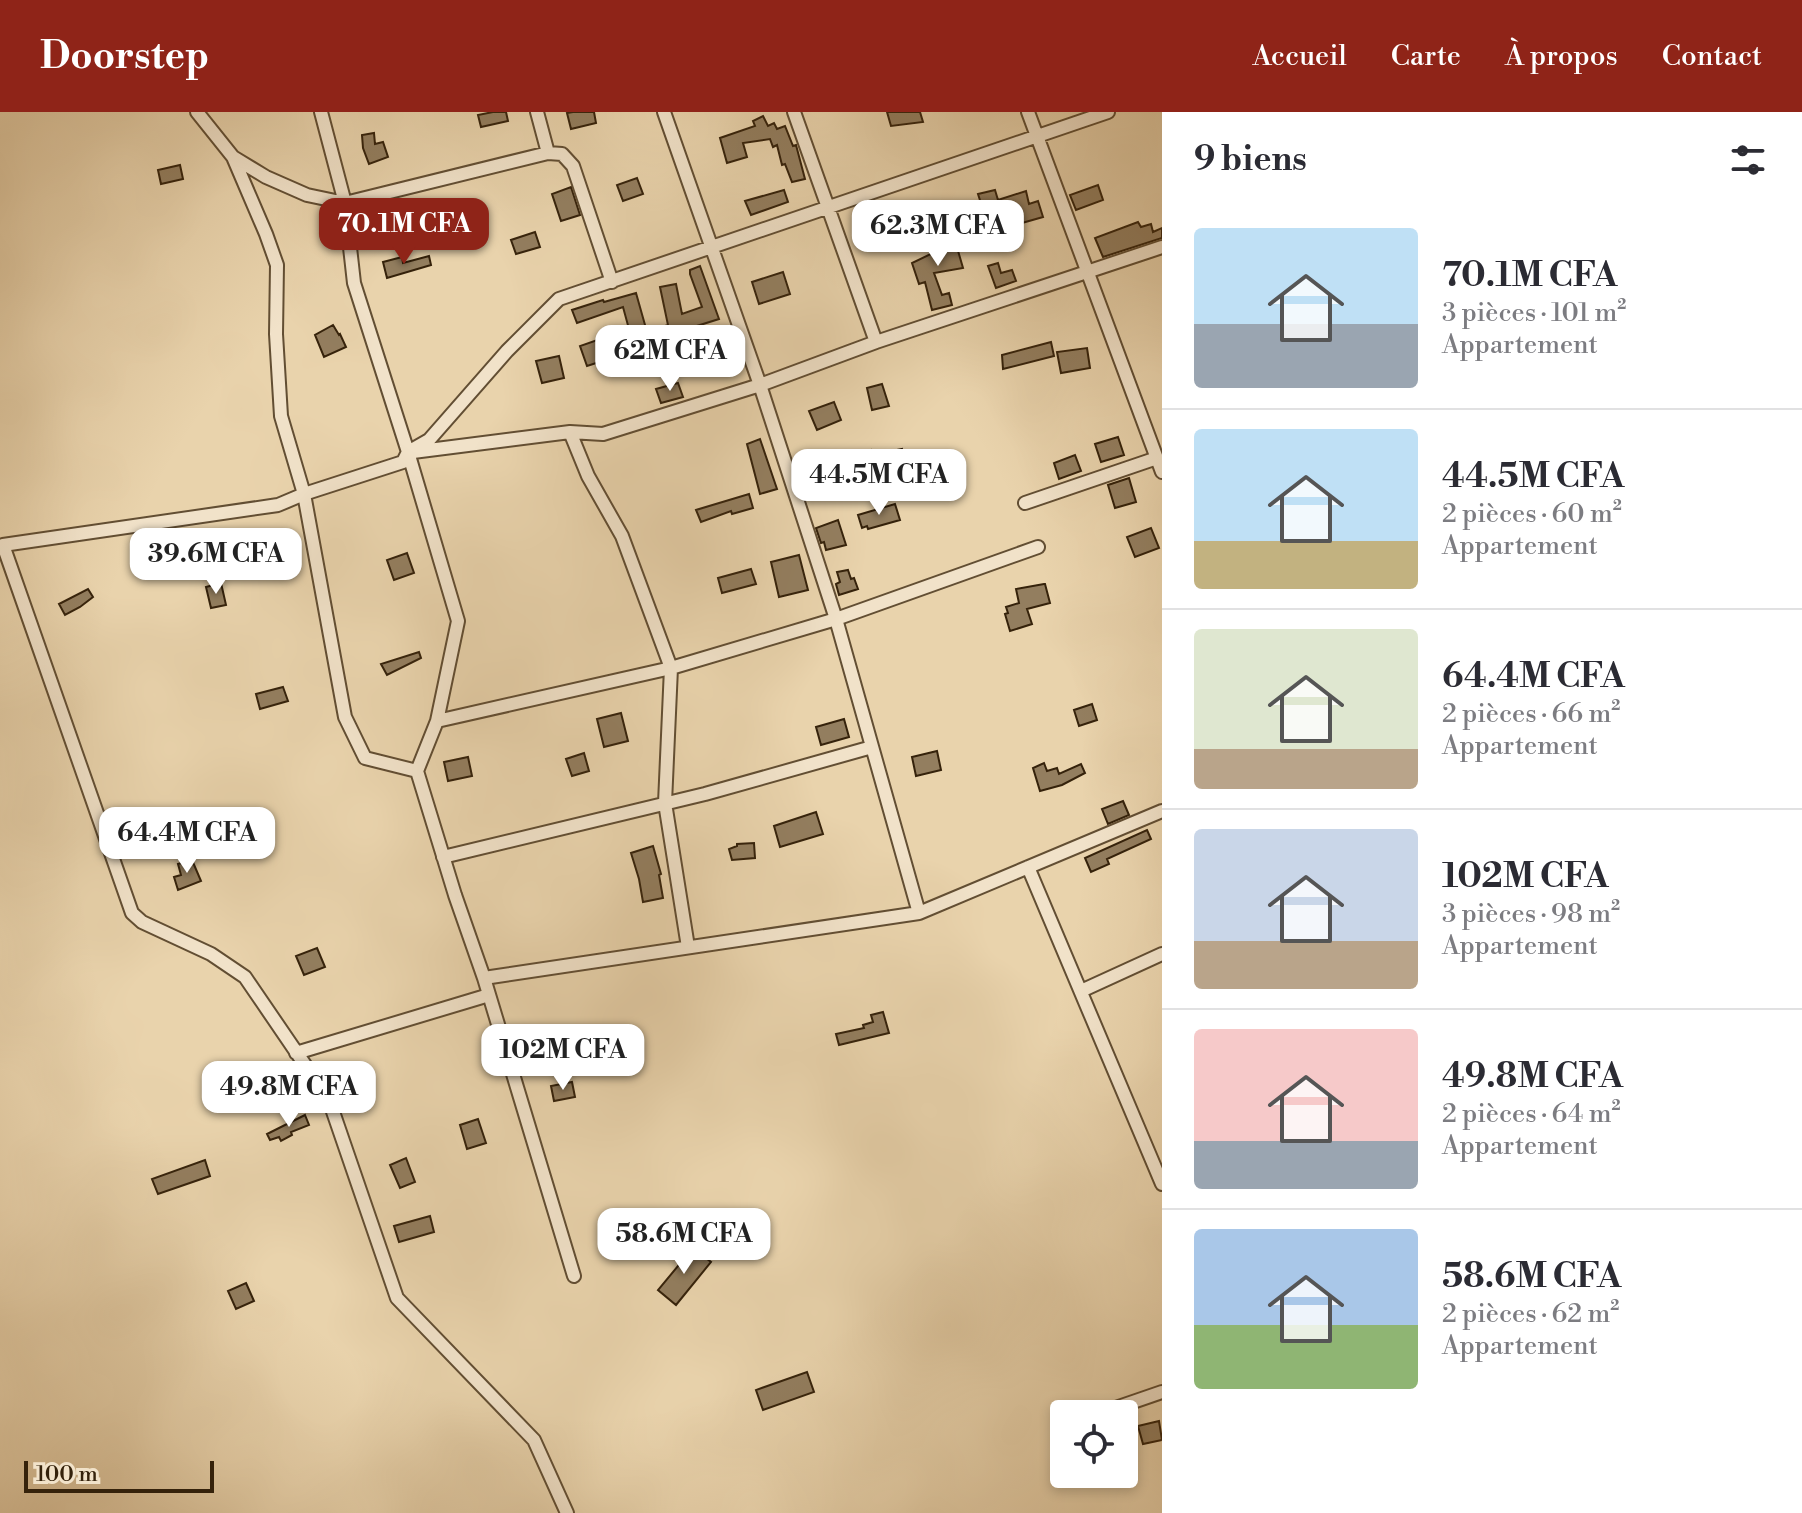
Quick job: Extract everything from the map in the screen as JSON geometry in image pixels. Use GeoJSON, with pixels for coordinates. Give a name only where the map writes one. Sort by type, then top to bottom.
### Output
{"type":"FeatureCollection","features":[{"type":"Feature","properties":{"kind":"street"},"geometry":{"type":"LineString","coordinates":[[197,112],[233,157],[277,265],[276,334],[281,416],[304,494],[345,717],[365,758],[417,771]]}},
{"type":"Feature","properties":{"kind":"street"},"geometry":{"type":"LineString","coordinates":[[321,112],[345,203],[354,283],[458,621],[437,721],[417,771],[484,978],[574,1276]]}},
{"type":"Feature","properties":{"kind":"street"},"geometry":{"type":"LineString","coordinates":[[537,112],[548,153]]}},
{"type":"Feature","properties":{"kind":"street"},"geometry":{"type":"LineString","coordinates":[[664,112],[760,385],[836,619],[919,913]]}},
{"type":"Feature","properties":{"kind":"street"},"geometry":{"type":"LineString","coordinates":[[794,112],[876,342]]}},
{"type":"Feature","properties":{"kind":"street"},"geometry":{"type":"LineString","coordinates":[[1028,112],[1162,472]]}},
{"type":"Feature","properties":{"kind":"street"},"geometry":{"type":"LineString","coordinates":[[567,1513],[534,1440],[397,1298],[329,1100],[245,977],[211,954],[142,922],[132,913],[3,545],[278,505],[403,462],[408,452],[429,440],[507,351],[559,299],[1108,112]]}},
{"type":"Feature","properties":{"kind":"street"},"geometry":{"type":"LineString","coordinates":[[233,157],[266,177],[307,195],[345,203],[548,153],[562,154],[573,166],[612,282]]}},
{"type":"Feature","properties":{"kind":"street"},"geometry":{"type":"LineString","coordinates":[[408,452],[570,432],[603,434],[760,385],[876,342],[1162,247]]}},
{"type":"Feature","properties":{"kind":"street"},"geometry":{"type":"LineString","coordinates":[[570,432],[588,476],[622,536],[671,668],[665,803],[688,947]]}},
{"type":"Feature","properties":{"kind":"street"},"geometry":{"type":"LineString","coordinates":[[1025,503],[1157,458]]}},
{"type":"Feature","properties":{"kind":"street"},"geometry":{"type":"LineString","coordinates":[[437,721],[671,668],[836,619],[1038,547]]}},
{"type":"Feature","properties":{"kind":"street"},"geometry":{"type":"LineString","coordinates":[[443,856],[665,803],[872,747]]}},
{"type":"Feature","properties":{"kind":"street"},"geometry":{"type":"LineString","coordinates":[[484,978],[919,913],[1162,811]]}},
{"type":"Feature","properties":{"kind":"street"},"geometry":{"type":"LineString","coordinates":[[1028,867],[1162,1184]]}},
{"type":"Feature","properties":{"kind":"street"},"geometry":{"type":"LineString","coordinates":[[1081,991],[1162,954]]}},
{"type":"Feature","properties":{"kind":"street"},"geometry":{"type":"LineString","coordinates":[[296,1053],[489,995]]}},
{"type":"Feature","properties":{"kind":"street"},"geometry":{"type":"LineString","coordinates":[[1138,1400],[1162,1392]]}},
{"type":"Feature","properties":{"kind":"building"},"geometry":{"type":"Polygon","coordinates":[[[506,112],[508,121],[481,127],[478,115],[506,112]]]}},
{"type":"Feature","properties":{"kind":"building"},"geometry":{"type":"Polygon","coordinates":[[[594,112],[596,123],[571,129],[567,113],[594,112]]]}},
{"type":"Feature","properties":{"kind":"building"},"geometry":{"type":"Polygon","coordinates":[[[887,112],[920,112],[923,122],[891,126],[887,112]]]}},
{"type":"Feature","properties":{"kind":"building"},"geometry":{"type":"Polygon","coordinates":[[[763,116],[768,126],[774,123],[777,129],[785,126],[793,146],[796,145],[805,179],[792,182],[785,164],[782,165],[777,145],[773,147],[770,139],[743,143],[747,157],[727,163],[720,138],[755,126],[753,121],[763,116]]]}},
{"type":"Feature","properties":{"kind":"building"},"geometry":{"type":"Polygon","coordinates":[[[374,133],[375,144],[383,142],[388,157],[369,164],[362,135],[374,133]]]}},
{"type":"Feature","properties":{"kind":"building"},"geometry":{"type":"Polygon","coordinates":[[[180,165],[183,179],[161,184],[158,170],[180,165]]]}},
{"type":"Feature","properties":{"kind":"building"},"geometry":{"type":"Polygon","coordinates":[[[637,178],[643,194],[623,201],[617,185],[637,178]]]}},
{"type":"Feature","properties":{"kind":"building"},"geometry":{"type":"Polygon","coordinates":[[[1098,185],[1103,200],[1076,210],[1070,195],[1098,185]]]}},
{"type":"Feature","properties":{"kind":"building"},"geometry":{"type":"Polygon","coordinates":[[[571,187],[580,215],[561,221],[552,194],[571,187]]]}},
{"type":"Feature","properties":{"kind":"building"},"geometry":{"type":"Polygon","coordinates":[[[784,190],[788,202],[751,215],[745,201],[784,190]]]}},
{"type":"Feature","properties":{"kind":"building"},"geometry":{"type":"Polygon","coordinates":[[[995,190],[998,200],[1026,191],[1029,204],[1038,201],[1043,217],[1022,223],[1017,206],[995,213],[1005,236],[993,241],[978,194],[995,190]]]}},
{"type":"Feature","properties":{"kind":"building"},"geometry":{"type":"Polygon","coordinates":[[[1138,222],[1141,227],[1151,224],[1153,232],[1162,228],[1162,238],[1103,257],[1095,238],[1138,222]]]}},
{"type":"Feature","properties":{"kind":"building"},"geometry":{"type":"Polygon","coordinates":[[[952,230],[963,268],[934,273],[942,295],[949,293],[952,305],[932,310],[925,282],[919,284],[912,263],[937,251],[932,238],[952,230]]]}},
{"type":"Feature","properties":{"kind":"building"},"geometry":{"type":"Polygon","coordinates":[[[535,232],[540,247],[516,254],[511,240],[535,232]]]}},
{"type":"Feature","properties":{"kind":"building"},"geometry":{"type":"Polygon","coordinates":[[[429,256],[431,265],[387,278],[383,262],[402,257],[403,263],[429,256]]]}},
{"type":"Feature","properties":{"kind":"building"},"geometry":{"type":"Polygon","coordinates":[[[998,263],[1001,273],[1012,270],[1016,281],[996,288],[988,266],[998,263]]]}},
{"type":"Feature","properties":{"kind":"building"},"geometry":{"type":"Polygon","coordinates":[[[700,266],[719,319],[587,366],[580,346],[629,329],[623,307],[577,323],[572,310],[636,293],[647,332],[668,325],[660,287],[676,284],[682,314],[702,307],[690,274],[690,270],[700,266]]]}},
{"type":"Feature","properties":{"kind":"building"},"geometry":{"type":"Polygon","coordinates":[[[783,272],[790,294],[759,304],[752,282],[783,272]]]}},
{"type":"Feature","properties":{"kind":"building"},"geometry":{"type":"Polygon","coordinates":[[[333,325],[346,347],[324,357],[315,335],[333,325]]]}},
{"type":"Feature","properties":{"kind":"building"},"geometry":{"type":"Polygon","coordinates":[[[1051,342],[1054,356],[1003,369],[1002,355],[1051,342]]]}},
{"type":"Feature","properties":{"kind":"building"},"geometry":{"type":"Polygon","coordinates":[[[1087,348],[1090,368],[1061,373],[1057,352],[1087,348]]]}},
{"type":"Feature","properties":{"kind":"building"},"geometry":{"type":"Polygon","coordinates":[[[559,356],[564,378],[542,383],[536,361],[559,356]]]}},
{"type":"Feature","properties":{"kind":"building"},"geometry":{"type":"Polygon","coordinates":[[[678,383],[683,397],[661,403],[656,389],[678,383]]]}},
{"type":"Feature","properties":{"kind":"building"},"geometry":{"type":"Polygon","coordinates":[[[882,384],[889,406],[872,410],[867,388],[882,384]]]}},
{"type":"Feature","properties":{"kind":"building"},"geometry":{"type":"Polygon","coordinates":[[[834,402],[841,420],[817,430],[809,411],[834,402]]]}},
{"type":"Feature","properties":{"kind":"building"},"geometry":{"type":"Polygon","coordinates":[[[1118,437],[1124,455],[1101,462],[1095,444],[1118,437]]]}},
{"type":"Feature","properties":{"kind":"building"},"geometry":{"type":"Polygon","coordinates":[[[760,439],[777,489],[760,494],[747,444],[760,439]]]}},
{"type":"Feature","properties":{"kind":"building"},"geometry":{"type":"Polygon","coordinates":[[[902,449],[904,462],[856,472],[852,455],[871,450],[872,455],[902,449]]]}},
{"type":"Feature","properties":{"kind":"building"},"geometry":{"type":"Polygon","coordinates":[[[1075,455],[1081,471],[1059,479],[1054,463],[1075,455]]]}},
{"type":"Feature","properties":{"kind":"building"},"geometry":{"type":"Polygon","coordinates":[[[1129,478],[1136,502],[1115,508],[1108,485],[1129,478]]]}},
{"type":"Feature","properties":{"kind":"building"},"geometry":{"type":"Polygon","coordinates":[[[749,494],[753,508],[732,514],[731,511],[701,522],[696,510],[749,494]]]}},
{"type":"Feature","properties":{"kind":"building"},"geometry":{"type":"Polygon","coordinates":[[[895,504],[900,520],[862,528],[858,515],[895,504]]]}},
{"type":"Feature","properties":{"kind":"building"},"geometry":{"type":"Polygon","coordinates":[[[838,520],[846,545],[826,550],[816,528],[838,520]]]}},
{"type":"Feature","properties":{"kind":"building"},"geometry":{"type":"Polygon","coordinates":[[[1151,528],[1159,548],[1135,557],[1127,537],[1151,528]]]}},
{"type":"Feature","properties":{"kind":"building"},"geometry":{"type":"Polygon","coordinates":[[[407,553],[414,573],[394,580],[387,560],[407,553]]]}},
{"type":"Feature","properties":{"kind":"building"},"geometry":{"type":"Polygon","coordinates":[[[799,555],[808,590],[779,597],[771,562],[799,555]]]}},
{"type":"Feature","properties":{"kind":"building"},"geometry":{"type":"Polygon","coordinates":[[[751,569],[756,584],[722,593],[718,578],[751,569]]]}},
{"type":"Feature","properties":{"kind":"building"},"geometry":{"type":"Polygon","coordinates":[[[848,570],[858,589],[839,595],[837,572],[848,570]]]}},
{"type":"Feature","properties":{"kind":"building"},"geometry":{"type":"Polygon","coordinates":[[[221,583],[226,605],[211,608],[206,587],[221,583]]]}},
{"type":"Feature","properties":{"kind":"building"},"geometry":{"type":"Polygon","coordinates":[[[1045,584],[1050,603],[1027,609],[1032,624],[1010,631],[1006,607],[1019,603],[1016,589],[1045,584]]]}},
{"type":"Feature","properties":{"kind":"building"},"geometry":{"type":"Polygon","coordinates":[[[88,589],[93,597],[65,615],[59,604],[88,589]]]}},
{"type":"Feature","properties":{"kind":"building"},"geometry":{"type":"Polygon","coordinates":[[[419,652],[421,658],[387,675],[381,664],[419,652]]]}},
{"type":"Feature","properties":{"kind":"building"},"geometry":{"type":"Polygon","coordinates":[[[283,687],[288,701],[260,709],[256,694],[283,687]]]}},
{"type":"Feature","properties":{"kind":"building"},"geometry":{"type":"Polygon","coordinates":[[[1092,704],[1097,720],[1079,726],[1074,710],[1092,704]]]}},
{"type":"Feature","properties":{"kind":"building"},"geometry":{"type":"Polygon","coordinates":[[[621,713],[628,741],[604,747],[597,719],[621,713]]]}},
{"type":"Feature","properties":{"kind":"building"},"geometry":{"type":"Polygon","coordinates":[[[844,719],[849,737],[821,745],[816,727],[844,719]]]}},
{"type":"Feature","properties":{"kind":"building"},"geometry":{"type":"Polygon","coordinates":[[[937,751],[941,770],[916,776],[912,757],[937,751]]]}},
{"type":"Feature","properties":{"kind":"building"},"geometry":{"type":"Polygon","coordinates":[[[584,753],[589,771],[572,776],[566,759],[584,753]]]}},
{"type":"Feature","properties":{"kind":"building"},"geometry":{"type":"Polygon","coordinates":[[[468,757],[472,776],[448,781],[444,762],[468,757]]]}},
{"type":"Feature","properties":{"kind":"building"},"geometry":{"type":"Polygon","coordinates":[[[1044,763],[1047,771],[1057,768],[1059,774],[1081,764],[1085,773],[1062,785],[1040,791],[1033,768],[1044,763]]]}},
{"type":"Feature","properties":{"kind":"building"},"geometry":{"type":"Polygon","coordinates":[[[1123,801],[1129,815],[1108,824],[1102,809],[1123,801]]]}},
{"type":"Feature","properties":{"kind":"building"},"geometry":{"type":"Polygon","coordinates":[[[816,812],[823,834],[780,847],[774,826],[816,812]]]}},
{"type":"Feature","properties":{"kind":"building"},"geometry":{"type":"Polygon","coordinates":[[[164,827],[169,841],[142,850],[137,835],[164,827]]]}},
{"type":"Feature","properties":{"kind":"building"},"geometry":{"type":"Polygon","coordinates":[[[1147,830],[1151,839],[1107,859],[1109,864],[1091,872],[1085,858],[1147,830]]]}},
{"type":"Feature","properties":{"kind":"building"},"geometry":{"type":"Polygon","coordinates":[[[754,843],[755,858],[732,860],[729,849],[737,844],[754,843]]]}},
{"type":"Feature","properties":{"kind":"building"},"geometry":{"type":"Polygon","coordinates":[[[653,846],[661,874],[663,898],[643,902],[631,853],[653,846]]]}},
{"type":"Feature","properties":{"kind":"building"},"geometry":{"type":"Polygon","coordinates":[[[192,860],[201,881],[178,890],[174,877],[181,875],[178,864],[192,860]]]}},
{"type":"Feature","properties":{"kind":"building"},"geometry":{"type":"Polygon","coordinates":[[[317,948],[325,967],[304,975],[296,956],[317,948]]]}},
{"type":"Feature","properties":{"kind":"building"},"geometry":{"type":"Polygon","coordinates":[[[883,1012],[889,1033],[839,1045],[836,1034],[864,1028],[863,1025],[873,1022],[871,1015],[883,1012]]]}},
{"type":"Feature","properties":{"kind":"building"},"geometry":{"type":"Polygon","coordinates":[[[572,1082],[575,1097],[554,1101],[551,1086],[572,1082]]]}},
{"type":"Feature","properties":{"kind":"building"},"geometry":{"type":"Polygon","coordinates":[[[305,1115],[309,1125],[291,1132],[292,1135],[281,1141],[279,1137],[270,1140],[267,1134],[305,1115]]]}},
{"type":"Feature","properties":{"kind":"building"},"geometry":{"type":"Polygon","coordinates":[[[478,1119],[486,1143],[467,1149],[460,1125],[478,1119]]]}},
{"type":"Feature","properties":{"kind":"building"},"geometry":{"type":"Polygon","coordinates":[[[406,1158],[415,1182],[400,1188],[390,1165],[406,1158]]]}},
{"type":"Feature","properties":{"kind":"building"},"geometry":{"type":"Polygon","coordinates":[[[205,1160],[210,1176],[158,1194],[152,1179],[205,1160]]]}},
{"type":"Feature","properties":{"kind":"building"},"geometry":{"type":"Polygon","coordinates":[[[430,1216],[434,1232],[399,1242],[394,1226],[430,1216]]]}},
{"type":"Feature","properties":{"kind":"building"},"geometry":{"type":"Polygon","coordinates":[[[693,1248],[711,1262],[676,1305],[658,1290],[693,1248]]]}},
{"type":"Feature","properties":{"kind":"building"},"geometry":{"type":"Polygon","coordinates":[[[246,1283],[254,1301],[236,1309],[228,1291],[246,1283]]]}},
{"type":"Feature","properties":{"kind":"building"},"geometry":{"type":"Polygon","coordinates":[[[807,1372],[814,1392],[763,1410],[756,1390],[807,1372]]]}},
{"type":"Feature","properties":{"kind":"building"},"geometry":{"type":"Polygon","coordinates":[[[1159,1421],[1162,1440],[1143,1444],[1138,1426],[1159,1421]]]}}]}
